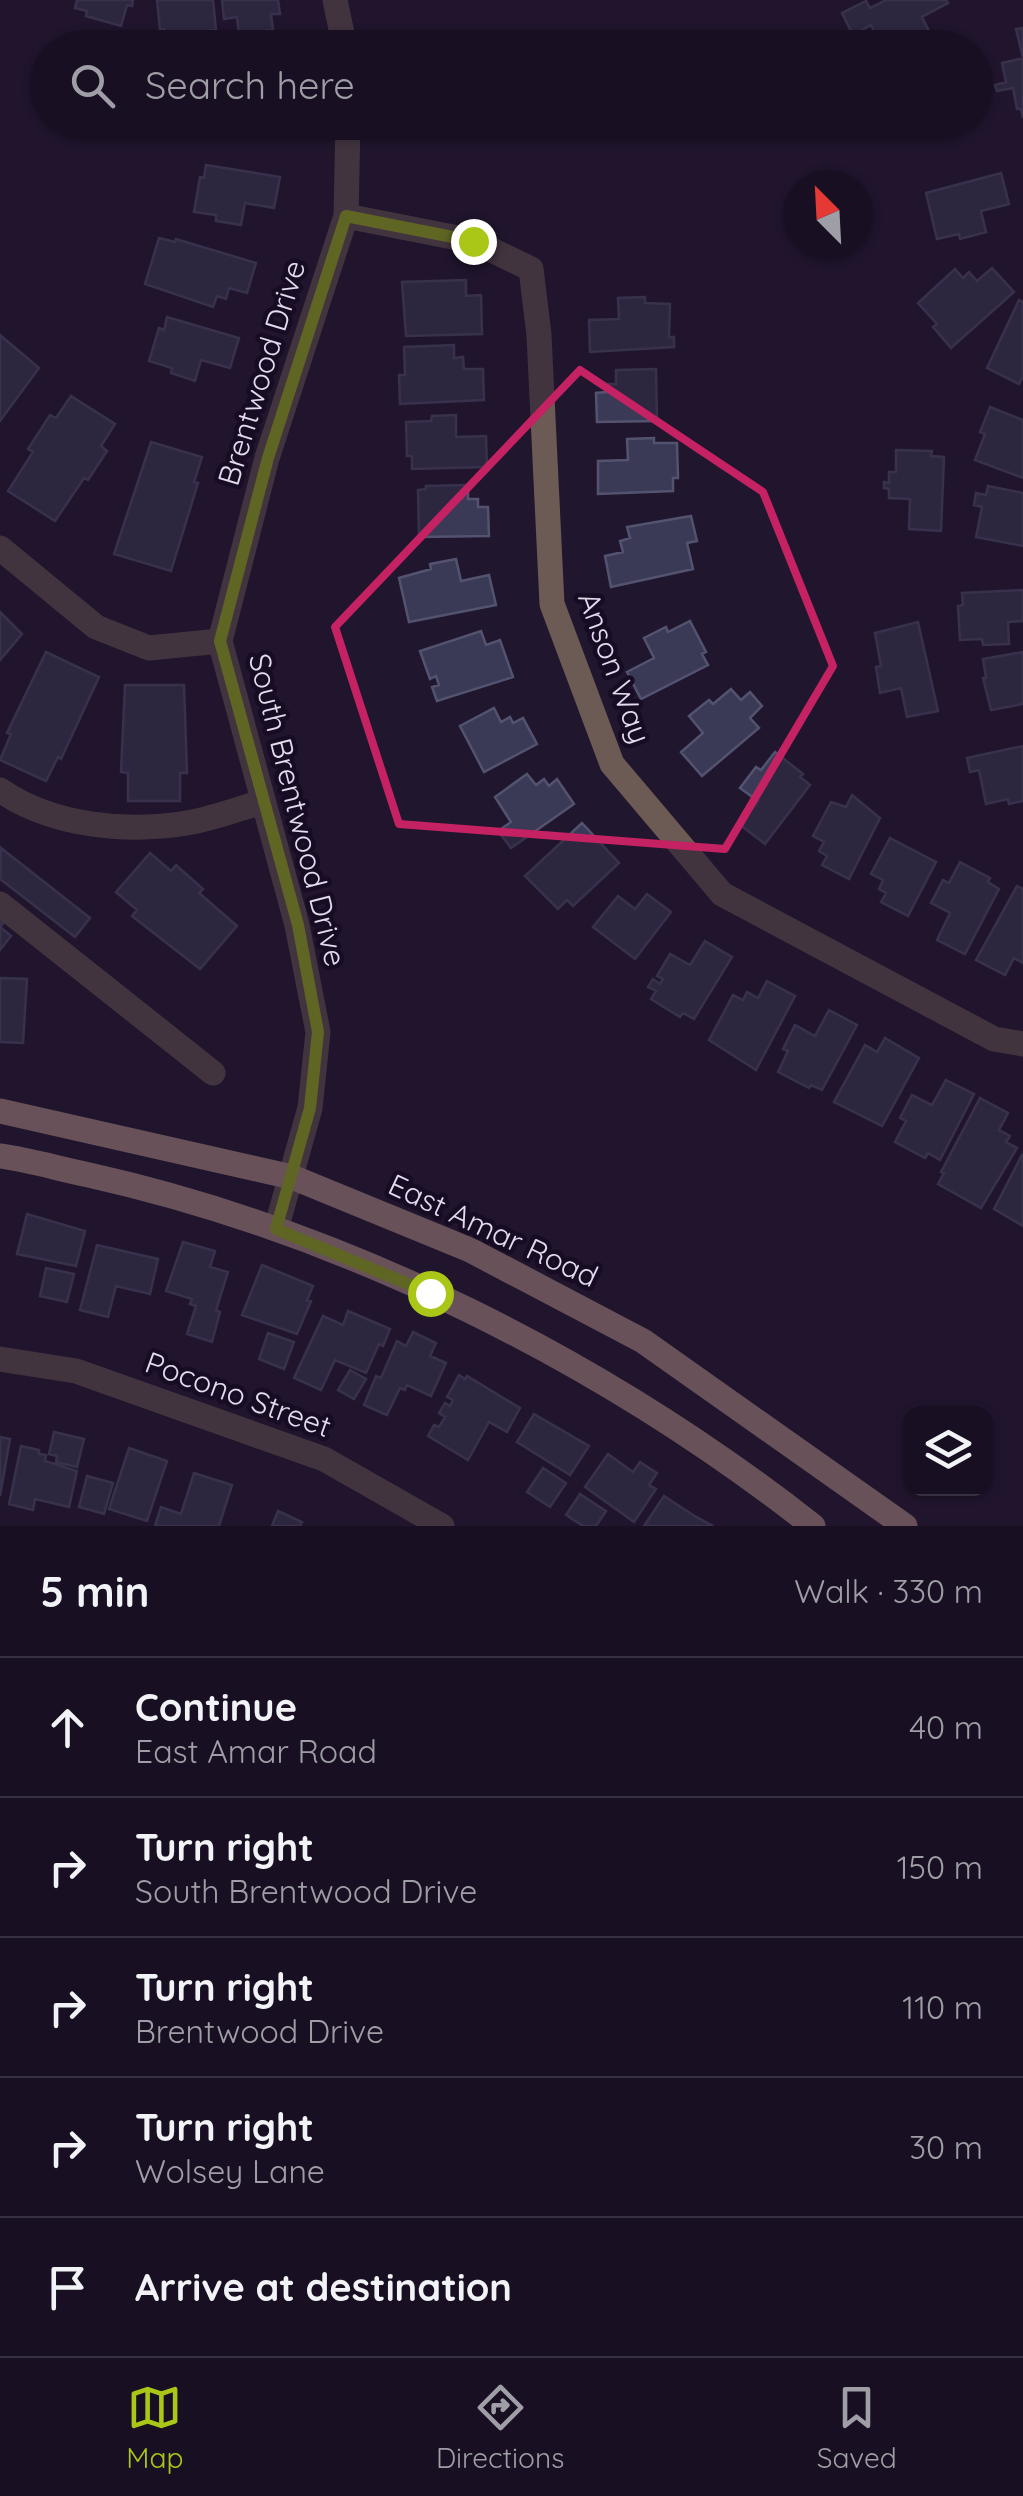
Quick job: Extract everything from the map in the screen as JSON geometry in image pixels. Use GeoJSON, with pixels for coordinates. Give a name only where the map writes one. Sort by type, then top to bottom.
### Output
{"type":"FeatureCollection","features":[{"type":"Feature","properties":{"kind":"main road","name":"East Amar Road"},"geometry":{"type":"LineString","coordinates":[[0,1112],[292,1177],[470,1250],[643,1341],[906,1526]]}},
{"type":"Feature","properties":{"kind":"main road"},"geometry":{"type":"LineString","coordinates":[[0,1156],[122,1182],[276,1229],[402,1279],[588,1373],[738,1470],[813,1526]]}},
{"type":"Feature","properties":{"kind":"street"},"geometry":{"type":"LineString","coordinates":[[335,0],[341,30]]}},
{"type":"Feature","properties":{"kind":"street","name":"Brentwood Drive"},"geometry":{"type":"LineString","coordinates":[[220,641],[268,458],[346,216],[348,140]]}},
{"type":"Feature","properties":{"kind":"street","name":"Anson Way"},"geometry":{"type":"LineString","coordinates":[[346,216],[473,241],[531,269],[539,335],[552,604],[612,764],[722,894],[994,1039],[1023,1044]]}},
{"type":"Feature","properties":{"kind":"street"},"geometry":{"type":"LineString","coordinates":[[0,548],[96,627],[149,648],[220,641]]}},
{"type":"Feature","properties":{"kind":"street","name":"South Brentwood Drive"},"geometry":{"type":"LineString","coordinates":[[220,641],[298,925],[318,1032],[310,1108],[276,1229]]}},
{"type":"Feature","properties":{"kind":"street"},"geometry":{"type":"LineString","coordinates":[[0,790],[62,820],[119,826],[187,823],[262,802]]}},
{"type":"Feature","properties":{"kind":"street"},"geometry":{"type":"LineString","coordinates":[[0,904],[213,1072]]}},
{"type":"Feature","properties":{"kind":"street","name":"Pocono Street"},"geometry":{"type":"LineString","coordinates":[[0,1360],[76,1371],[324,1459],[442,1526]]}},
{"type":"Feature","properties":{"kind":"highlighted area"},"geometry":{"type":"Polygon","coordinates":[[[580,370],[763,492],[833,666],[725,849],[399,824],[335,627],[580,370]]]}},
{"type":"Feature","properties":{"kind":"building"},"geometry":{"type":"Polygon","coordinates":[[[77,0],[133,0],[132,6],[127,5],[121,26],[86,16],[87,11],[75,8],[77,0]]]}},
{"type":"Feature","properties":{"kind":"building"},"geometry":{"type":"Polygon","coordinates":[[[157,0],[213,0],[216,30],[160,30],[157,0]]]}},
{"type":"Feature","properties":{"kind":"building"},"geometry":{"type":"Polygon","coordinates":[[[222,0],[278,0],[280,14],[271,14],[273,30],[239,30],[237,17],[224,19],[222,0]]]}},
{"type":"Feature","properties":{"kind":"building"},"geometry":{"type":"Polygon","coordinates":[[[886,0],[948,3],[922,17],[928,30],[874,30],[871,25],[850,30],[842,13],[866,1],[870,8],[886,0]]]}},
{"type":"Feature","properties":{"kind":"building"},"geometry":{"type":"Polygon","coordinates":[[[1023,28],[1023,58],[1016,29],[1023,28]]]}},
{"type":"Feature","properties":{"kind":"building"},"geometry":{"type":"Polygon","coordinates":[[[1023,58],[1023,118],[1013,88],[997,91],[995,85],[1006,82],[1002,63],[1023,58]]]}},
{"type":"Feature","properties":{"kind":"building"},"geometry":{"type":"Polygon","coordinates":[[[206,165],[280,177],[274,208],[245,203],[241,225],[194,212],[206,165]]]}},
{"type":"Feature","properties":{"kind":"building"},"geometry":{"type":"Polygon","coordinates":[[[1001,173],[1009,204],[981,211],[986,232],[960,239],[959,234],[937,239],[926,193],[1001,173]]]}},
{"type":"Feature","properties":{"kind":"building"},"geometry":{"type":"Polygon","coordinates":[[[159,238],[175,242],[176,239],[256,263],[247,293],[229,288],[226,299],[217,296],[213,307],[145,284],[159,238]]]}},
{"type":"Feature","properties":{"kind":"building"},"geometry":{"type":"Polygon","coordinates":[[[992,268],[1014,292],[951,348],[918,303],[955,269],[963,278],[969,272],[977,281],[992,268]]]}},
{"type":"Feature","properties":{"kind":"building"},"geometry":{"type":"Polygon","coordinates":[[[466,280],[466,296],[481,295],[482,334],[406,336],[402,282],[466,280]]]}},
{"type":"Feature","properties":{"kind":"building"},"geometry":{"type":"Polygon","coordinates":[[[645,297],[645,303],[670,304],[669,337],[674,337],[674,347],[590,352],[589,320],[619,319],[618,298],[645,297]]]}},
{"type":"Feature","properties":{"kind":"building"},"geometry":{"type":"Polygon","coordinates":[[[1019,300],[1023,302],[1023,376],[1019,384],[987,368],[1019,300]]]}},
{"type":"Feature","properties":{"kind":"building"},"geometry":{"type":"Polygon","coordinates":[[[167,317],[239,338],[230,368],[201,360],[195,381],[149,361],[159,328],[164,330],[167,317]]]}},
{"type":"Feature","properties":{"kind":"building"},"geometry":{"type":"Polygon","coordinates":[[[0,335],[39,368],[0,421],[0,335]]]}},
{"type":"Feature","properties":{"kind":"building"},"geometry":{"type":"Polygon","coordinates":[[[454,345],[454,358],[463,357],[464,369],[483,369],[484,400],[400,404],[399,375],[405,375],[404,347],[454,345]]]}},
{"type":"Feature","properties":{"kind":"building"},"geometry":{"type":"Polygon","coordinates":[[[656,369],[657,421],[597,422],[596,393],[607,392],[606,384],[616,384],[616,370],[656,369]]]}},
{"type":"Feature","properties":{"kind":"building"},"geometry":{"type":"Polygon","coordinates":[[[71,396],[115,424],[101,446],[107,451],[55,521],[8,491],[33,452],[28,449],[50,415],[56,418],[71,396]]]}},
{"type":"Feature","properties":{"kind":"building"},"geometry":{"type":"Polygon","coordinates":[[[990,407],[1023,420],[1023,478],[975,460],[990,407]]]}},
{"type":"Feature","properties":{"kind":"building"},"geometry":{"type":"Polygon","coordinates":[[[456,415],[456,437],[486,436],[487,467],[412,469],[412,456],[407,456],[406,422],[456,415]]]}},
{"type":"Feature","properties":{"kind":"building"},"geometry":{"type":"Polygon","coordinates":[[[654,438],[654,443],[677,443],[678,478],[673,478],[673,491],[598,494],[598,461],[628,460],[627,439],[654,438]]]}},
{"type":"Feature","properties":{"kind":"building"},"geometry":{"type":"Polygon","coordinates":[[[151,442],[202,457],[171,571],[114,554],[151,442]]]}},
{"type":"Feature","properties":{"kind":"building"},"geometry":{"type":"Polygon","coordinates":[[[896,450],[932,451],[931,456],[944,457],[941,531],[909,529],[910,499],[889,498],[884,482],[889,483],[889,472],[896,472],[896,450]]]}},
{"type":"Feature","properties":{"kind":"building"},"geometry":{"type":"Polygon","coordinates":[[[468,485],[468,499],[478,499],[478,507],[488,507],[489,536],[419,537],[418,490],[426,486],[468,485]]]}},
{"type":"Feature","properties":{"kind":"building"},"geometry":{"type":"Polygon","coordinates":[[[988,486],[1023,493],[1023,546],[976,537],[982,507],[974,505],[976,493],[986,495],[988,486]]]}},
{"type":"Feature","properties":{"kind":"building"},"geometry":{"type":"Polygon","coordinates":[[[691,516],[697,541],[687,543],[693,569],[611,587],[605,556],[623,552],[620,541],[630,538],[627,527],[691,516]]]}},
{"type":"Feature","properties":{"kind":"building"},"geometry":{"type":"Polygon","coordinates":[[[456,559],[461,581],[489,575],[496,605],[409,622],[399,578],[431,569],[430,564],[456,559]]]}},
{"type":"Feature","properties":{"kind":"building"},"geometry":{"type":"Polygon","coordinates":[[[1023,590],[1023,621],[1008,622],[1009,644],[983,645],[982,639],[960,640],[958,606],[963,605],[962,593],[1023,590]]]}},
{"type":"Feature","properties":{"kind":"building"},"geometry":{"type":"Polygon","coordinates":[[[0,612],[22,634],[0,660],[0,612]]]}},
{"type":"Feature","properties":{"kind":"building"},"geometry":{"type":"Polygon","coordinates":[[[690,621],[706,652],[702,654],[708,665],[641,699],[627,672],[654,658],[644,638],[690,621]]]}},
{"type":"Feature","properties":{"kind":"building"},"geometry":{"type":"Polygon","coordinates":[[[918,622],[938,711],[907,717],[901,688],[880,693],[876,667],[881,666],[875,633],[918,622]]]}},
{"type":"Feature","properties":{"kind":"building"},"geometry":{"type":"Polygon","coordinates":[[[481,631],[486,645],[500,640],[513,677],[437,701],[432,687],[439,685],[436,676],[430,679],[420,651],[481,631]]]}},
{"type":"Feature","properties":{"kind":"building"},"geometry":{"type":"Polygon","coordinates":[[[46,652],[99,677],[61,759],[58,757],[46,781],[0,760],[11,734],[7,733],[46,652]]]}},
{"type":"Feature","properties":{"kind":"building"},"geometry":{"type":"Polygon","coordinates":[[[1023,652],[1023,704],[991,710],[983,659],[1023,652]]]}},
{"type":"Feature","properties":{"kind":"building"},"geometry":{"type":"Polygon","coordinates":[[[125,685],[184,685],[187,773],[180,773],[180,801],[128,801],[128,773],[121,772],[125,685]]]}},
{"type":"Feature","properties":{"kind":"building"},"geometry":{"type":"Polygon","coordinates":[[[731,689],[741,700],[750,692],[762,706],[750,718],[759,728],[702,776],[681,752],[703,733],[689,716],[731,689]]]}},
{"type":"Feature","properties":{"kind":"building"},"geometry":{"type":"Polygon","coordinates":[[[494,708],[501,722],[510,717],[513,723],[523,718],[537,744],[484,772],[460,726],[494,708]]]}},
{"type":"Feature","properties":{"kind":"building"},"geometry":{"type":"Polygon","coordinates":[[[1023,746],[1023,801],[1009,804],[1008,799],[986,804],[979,770],[970,772],[967,758],[1023,746]]]}},
{"type":"Feature","properties":{"kind":"building"},"geometry":{"type":"Polygon","coordinates":[[[775,752],[803,774],[800,777],[810,785],[765,844],[739,824],[758,801],[740,788],[756,767],[761,770],[775,752]]]}},
{"type":"Feature","properties":{"kind":"building"},"geometry":{"type":"Polygon","coordinates":[[[527,774],[536,785],[544,779],[549,786],[557,779],[574,804],[511,848],[498,831],[511,822],[495,797],[527,774]]]}},
{"type":"Feature","properties":{"kind":"building"},"geometry":{"type":"Polygon","coordinates":[[[852,795],[880,818],[849,879],[822,865],[827,856],[819,851],[824,842],[813,836],[831,802],[846,807],[852,795]]]}},
{"type":"Feature","properties":{"kind":"building"},"geometry":{"type":"Polygon","coordinates":[[[582,823],[619,863],[573,906],[567,900],[558,909],[525,876],[582,823]]]}},
{"type":"Feature","properties":{"kind":"building"},"geometry":{"type":"Polygon","coordinates":[[[890,838],[936,862],[908,916],[881,902],[886,893],[879,889],[883,880],[871,874],[890,838]]]}},
{"type":"Feature","properties":{"kind":"building"},"geometry":{"type":"Polygon","coordinates":[[[1,848],[90,918],[75,937],[0,879],[1,848]]]}},
{"type":"Feature","properties":{"kind":"building"},"geometry":{"type":"Polygon","coordinates":[[[150,853],[171,871],[176,865],[203,889],[199,893],[237,926],[200,969],[132,916],[137,910],[116,892],[150,853]]]}},
{"type":"Feature","properties":{"kind":"building"},"geometry":{"type":"Polygon","coordinates":[[[960,862],[990,878],[988,882],[999,889],[965,954],[937,940],[950,913],[931,903],[943,880],[949,883],[960,862]]]}},
{"type":"Feature","properties":{"kind":"building"},"geometry":{"type":"Polygon","coordinates":[[[1017,886],[1023,889],[1023,963],[1014,958],[1005,975],[976,960],[1017,886]]]}},
{"type":"Feature","properties":{"kind":"building"},"geometry":{"type":"Polygon","coordinates":[[[647,894],[671,912],[635,959],[593,927],[618,896],[635,909],[647,894]]]}},
{"type":"Feature","properties":{"kind":"building"},"geometry":{"type":"Polygon","coordinates":[[[0,927],[11,936],[0,950],[0,927]]]}},
{"type":"Feature","properties":{"kind":"building"},"geometry":{"type":"Polygon","coordinates":[[[705,941],[732,957],[694,1019],[683,1013],[680,1017],[651,999],[656,991],[648,987],[653,979],[660,984],[663,979],[657,976],[670,954],[690,965],[705,941]]]}},
{"type":"Feature","properties":{"kind":"building"},"geometry":{"type":"Polygon","coordinates":[[[0,978],[27,979],[23,1043],[0,1042],[0,978]]]}},
{"type":"Feature","properties":{"kind":"building"},"geometry":{"type":"Polygon","coordinates":[[[767,981],[795,996],[756,1070],[709,1040],[733,995],[743,1000],[747,992],[758,998],[767,981]]]}},
{"type":"Feature","properties":{"kind":"building"},"geometry":{"type":"Polygon","coordinates":[[[829,1010],[857,1025],[822,1090],[811,1085],[809,1088],[778,1072],[788,1051],[783,1049],[795,1025],[815,1036],[829,1010]]]}},
{"type":"Feature","properties":{"kind":"building"},"geometry":{"type":"Polygon","coordinates":[[[885,1038],[919,1058],[882,1126],[834,1102],[865,1045],[877,1052],[885,1038]]]}},
{"type":"Feature","properties":{"kind":"building"},"geometry":{"type":"Polygon","coordinates":[[[946,1080],[974,1094],[940,1160],[928,1153],[925,1158],[895,1142],[906,1121],[900,1118],[912,1095],[932,1105],[946,1080]]]}},
{"type":"Feature","properties":{"kind":"building"},"geometry":{"type":"Polygon","coordinates":[[[980,1098],[1008,1113],[999,1130],[1010,1136],[1006,1142],[1017,1148],[981,1208],[938,1184],[980,1098]]]}},
{"type":"Feature","properties":{"kind":"building"},"geometry":{"type":"Polygon","coordinates":[[[1023,1156],[1023,1226],[994,1209],[1023,1156]]]}},
{"type":"Feature","properties":{"kind":"building"},"geometry":{"type":"Polygon","coordinates":[[[27,1214],[85,1231],[76,1266],[17,1254],[27,1214]]]}},
{"type":"Feature","properties":{"kind":"building"},"geometry":{"type":"Polygon","coordinates":[[[183,1242],[215,1251],[210,1267],[228,1272],[216,1310],[220,1312],[212,1342],[187,1334],[196,1306],[190,1304],[192,1299],[166,1291],[183,1242]]]}},
{"type":"Feature","properties":{"kind":"building"},"geometry":{"type":"Polygon","coordinates":[[[97,1245],[158,1259],[150,1294],[116,1286],[108,1317],[80,1310],[97,1245]]]}},
{"type":"Feature","properties":{"kind":"building"},"geometry":{"type":"Polygon","coordinates":[[[262,1265],[313,1286],[297,1334],[242,1315],[262,1265]]]}},
{"type":"Feature","properties":{"kind":"building"},"geometry":{"type":"Polygon","coordinates":[[[46,1268],[74,1274],[67,1302],[40,1296],[46,1268]]]}},
{"type":"Feature","properties":{"kind":"building"},"geometry":{"type":"Polygon","coordinates":[[[348,1311],[390,1329],[366,1373],[335,1360],[321,1390],[294,1378],[323,1316],[343,1325],[348,1311]]]}},
{"type":"Feature","properties":{"kind":"building"},"geometry":{"type":"Polygon","coordinates":[[[413,1332],[436,1343],[430,1356],[446,1363],[431,1396],[407,1385],[405,1390],[400,1388],[387,1415],[364,1405],[397,1341],[406,1346],[413,1332]]]}},
{"type":"Feature","properties":{"kind":"building"},"geometry":{"type":"Polygon","coordinates":[[[268,1333],[294,1342],[284,1369],[259,1359],[268,1333]]]}},
{"type":"Feature","properties":{"kind":"building"},"geometry":{"type":"Polygon","coordinates":[[[350,1370],[366,1379],[354,1399],[338,1390],[350,1370]]]}},
{"type":"Feature","properties":{"kind":"building"},"geometry":{"type":"Polygon","coordinates":[[[459,1375],[520,1408],[507,1432],[489,1422],[468,1460],[428,1436],[445,1417],[439,1413],[445,1403],[450,1406],[453,1400],[447,1397],[459,1375]]]}},
{"type":"Feature","properties":{"kind":"building"},"geometry":{"type":"Polygon","coordinates":[[[534,1414],[589,1446],[570,1475],[517,1442],[534,1414]]]}},
{"type":"Feature","properties":{"kind":"building"},"geometry":{"type":"Polygon","coordinates":[[[54,1432],[84,1439],[77,1467],[56,1462],[57,1456],[49,1454],[54,1432]]]}},
{"type":"Feature","properties":{"kind":"building"},"geometry":{"type":"Polygon","coordinates":[[[0,1437],[10,1439],[0,1496],[0,1437]]]}},
{"type":"Feature","properties":{"kind":"building"},"geometry":{"type":"Polygon","coordinates":[[[21,1446],[39,1450],[39,1454],[46,1455],[45,1461],[77,1471],[69,1507],[35,1499],[33,1510],[9,1504],[21,1446]]]}},
{"type":"Feature","properties":{"kind":"building"},"geometry":{"type":"Polygon","coordinates":[[[129,1448],[167,1461],[147,1521],[109,1509],[129,1448]]]}},
{"type":"Feature","properties":{"kind":"building"},"geometry":{"type":"Polygon","coordinates":[[[608,1454],[633,1472],[640,1462],[657,1473],[649,1485],[656,1489],[634,1522],[585,1487],[608,1454]]]}},
{"type":"Feature","properties":{"kind":"building"},"geometry":{"type":"Polygon","coordinates":[[[543,1468],[566,1483],[550,1507],[527,1492],[543,1468]]]}},
{"type":"Feature","properties":{"kind":"building"},"geometry":{"type":"Polygon","coordinates":[[[194,1473],[232,1485],[219,1526],[155,1526],[161,1507],[181,1514],[194,1473]]]}},
{"type":"Feature","properties":{"kind":"building"},"geometry":{"type":"Polygon","coordinates":[[[87,1476],[113,1483],[104,1514],[79,1507],[87,1476]]]}},
{"type":"Feature","properties":{"kind":"building"},"geometry":{"type":"Polygon","coordinates":[[[580,1494],[606,1511],[596,1526],[583,1526],[566,1515],[580,1494]]]}},
{"type":"Feature","properties":{"kind":"building"},"geometry":{"type":"Polygon","coordinates":[[[664,1496],[693,1515],[713,1526],[644,1526],[664,1496]]]}},
{"type":"Feature","properties":{"kind":"building"},"geometry":{"type":"Polygon","coordinates":[[[278,1511],[302,1522],[300,1526],[272,1526],[278,1511]]]}},
{"type":"Feature","properties":{"kind":"route"},"geometry":{"type":"LineString","coordinates":[[430,1293],[276,1229],[310,1108],[318,1032],[298,925],[220,641],[268,458],[346,216],[473,241]]}}]}
